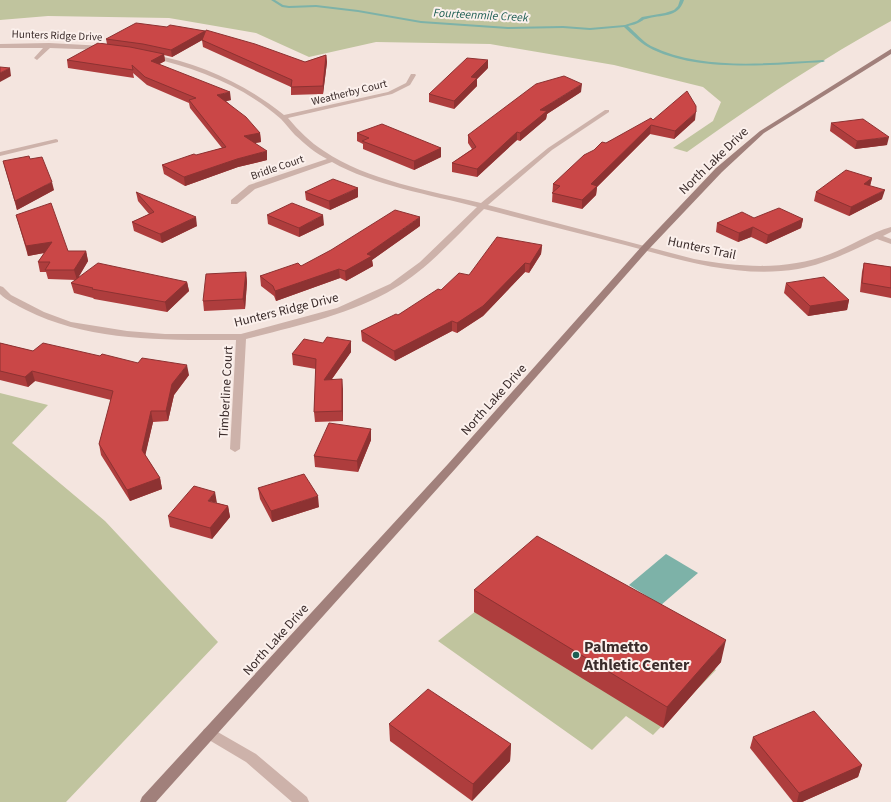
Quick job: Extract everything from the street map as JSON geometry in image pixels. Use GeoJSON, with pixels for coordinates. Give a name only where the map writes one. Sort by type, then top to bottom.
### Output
{"type":"FeatureCollection","features":[{"type":"Feature","properties":{"kind":"main road","name":"North Lake Drive"},"geometry":{"type":"LineString","coordinates":[[147,802],[452,466],[646,248],[719,170],[762,132],[891,51]]}},
{"type":"Feature","properties":{"kind":"street","name":"Hunters Ridge Drive"},"geometry":{"type":"LineString","coordinates":[[0,46],[49,45],[108,49]]}},
{"type":"Feature","properties":{"kind":"street"},"geometry":{"type":"LineString","coordinates":[[37,58],[49,45]]}},
{"type":"Feature","properties":{"kind":"street"},"geometry":{"type":"LineString","coordinates":[[143,54],[185,64],[227,79],[284,117],[298,133],[332,160],[397,184],[646,248]]}},
{"type":"Feature","properties":{"kind":"street","name":"Weatherby Court"},"geometry":{"type":"LineString","coordinates":[[284,117],[390,93],[408,84],[413,75]]}},
{"type":"Feature","properties":{"kind":"street","name":"Hunters Ridge Drive"},"geometry":{"type":"LineString","coordinates":[[0,289],[8,296],[41,314],[69,324],[101,331],[165,337],[241,337],[307,320],[340,310],[393,286],[423,264],[482,206],[550,149],[607,111]]}},
{"type":"Feature","properties":{"kind":"street"},"geometry":{"type":"LineString","coordinates":[[0,154],[56,141]]}},
{"type":"Feature","properties":{"kind":"street","name":"Bridle Court"},"geometry":{"type":"LineString","coordinates":[[234,202],[252,187],[332,160]]}},
{"type":"Feature","properties":{"kind":"street","name":"Hunters Trail"},"geometry":{"type":"LineString","coordinates":[[646,248],[694,261],[729,268],[782,268],[813,263],[891,229]]}},
{"type":"Feature","properties":{"kind":"street"},"geometry":{"type":"LineString","coordinates":[[876,236],[891,242]]}},
{"type":"Feature","properties":{"kind":"street","name":"Timberline Court"},"geometry":{"type":"LineString","coordinates":[[235,449],[241,337]]}},
{"type":"Feature","properties":{"kind":"street"},"geometry":{"type":"LineString","coordinates":[[209,733],[251,758],[302,802]]}},
{"type":"Feature","properties":{"kind":"green space"},"geometry":{"type":"Polygon","coordinates":[[[0,0],[891,0],[891,21],[838,51],[737,117],[687,152],[673,148],[713,121],[721,102],[703,87],[614,65],[490,44],[376,42],[309,57],[256,33],[169,18],[48,16],[0,20],[0,0]]]}},
{"type":"Feature","properties":{"kind":"green space"},"geometry":{"type":"Polygon","coordinates":[[[0,393],[48,405],[12,443],[105,521],[218,642],[66,802],[0,802],[0,393]]]}},
{"type":"Feature","properties":{"kind":"green space","name":"Palmetto Athletic Center"},"geometry":{"type":"Polygon","coordinates":[[[539,561],[716,670],[653,735],[626,716],[592,750],[438,641],[539,561]]]}},
{"type":"Feature","properties":{"kind":"water"},"geometry":{"type":"Polygon","coordinates":[[[666,554],[698,573],[661,605],[629,585],[666,554]]]}},
{"type":"Feature","properties":{"kind":"building"},"geometry":{"type":"Polygon","coordinates":[[[136,23],[167,27],[170,25],[205,31],[171,50],[143,44],[106,39],[136,23]]]}},
{"type":"Feature","properties":{"kind":"building"},"geometry":{"type":"Polygon","coordinates":[[[206,30],[255,44],[305,62],[326,55],[323,86],[291,87],[292,80],[202,40],[206,30]]]}},
{"type":"Feature","properties":{"kind":"building"},"geometry":{"type":"Polygon","coordinates":[[[98,43],[130,47],[164,54],[151,61],[230,92],[217,95],[246,117],[260,133],[244,136],[267,151],[237,159],[184,177],[162,165],[194,154],[196,155],[226,147],[189,100],[196,98],[145,77],[132,65],[133,70],[67,60],[98,43]]]}},
{"type":"Feature","properties":{"kind":"building"},"geometry":{"type":"Polygon","coordinates":[[[467,58],[488,60],[471,77],[477,78],[454,101],[429,94],[467,58]]]}},
{"type":"Feature","properties":{"kind":"building"},"geometry":{"type":"Polygon","coordinates":[[[0,67],[10,68],[0,73],[0,67]]]}},
{"type":"Feature","properties":{"kind":"building"},"geometry":{"type":"Polygon","coordinates":[[[564,76],[582,84],[540,110],[547,111],[520,133],[517,132],[477,169],[452,163],[476,147],[468,135],[536,84],[564,76]]]}},
{"type":"Feature","properties":{"kind":"building"},"geometry":{"type":"Polygon","coordinates":[[[687,91],[696,106],[696,112],[675,131],[651,125],[591,184],[597,186],[582,200],[552,193],[560,186],[553,184],[584,155],[594,150],[602,142],[606,143],[651,118],[653,120],[687,91]]]}},
{"type":"Feature","properties":{"kind":"building"},"geometry":{"type":"Polygon","coordinates":[[[863,119],[889,137],[857,141],[831,123],[863,119]]]}},
{"type":"Feature","properties":{"kind":"building"},"geometry":{"type":"Polygon","coordinates":[[[382,124],[441,148],[414,161],[362,141],[369,138],[357,133],[382,124]]]}},
{"type":"Feature","properties":{"kind":"building"},"geometry":{"type":"Polygon","coordinates":[[[29,156],[30,159],[42,157],[52,182],[15,201],[3,161],[29,156]]]}},
{"type":"Feature","properties":{"kind":"building"},"geometry":{"type":"Polygon","coordinates":[[[846,170],[872,178],[864,184],[885,190],[851,207],[816,192],[846,170]]]}},
{"type":"Feature","properties":{"kind":"building"},"geometry":{"type":"Polygon","coordinates":[[[333,179],[358,188],[329,201],[305,192],[333,179]]]}},
{"type":"Feature","properties":{"kind":"building"},"geometry":{"type":"Polygon","coordinates":[[[136,192],[196,217],[160,234],[132,222],[154,212],[136,192]]]}},
{"type":"Feature","properties":{"kind":"building"},"geometry":{"type":"Polygon","coordinates":[[[51,203],[68,251],[86,251],[74,270],[45,270],[50,262],[38,262],[52,242],[26,246],[16,215],[51,203]]]}},
{"type":"Feature","properties":{"kind":"building"},"geometry":{"type":"Polygon","coordinates":[[[292,203],[323,215],[299,228],[267,215],[292,203]]]}},
{"type":"Feature","properties":{"kind":"building"},"geometry":{"type":"Polygon","coordinates":[[[779,208],[803,219],[768,235],[753,227],[739,233],[717,223],[742,212],[754,218],[779,208]]]}},
{"type":"Feature","properties":{"kind":"building"},"geometry":{"type":"Polygon","coordinates":[[[395,210],[420,217],[367,254],[372,256],[345,271],[339,269],[275,291],[273,286],[260,276],[298,263],[301,266],[331,250],[395,210]]]}},
{"type":"Feature","properties":{"kind":"building"},"geometry":{"type":"Polygon","coordinates":[[[497,237],[542,245],[530,264],[525,263],[483,306],[457,323],[452,321],[394,351],[361,331],[396,314],[398,315],[438,289],[441,290],[459,273],[469,275],[497,237]]]}},
{"type":"Feature","properties":{"kind":"building"},"geometry":{"type":"Polygon","coordinates":[[[98,263],[187,282],[165,302],[92,289],[93,288],[71,283],[98,263]]]}},
{"type":"Feature","properties":{"kind":"building"},"geometry":{"type":"Polygon","coordinates":[[[864,263],[891,267],[891,288],[862,283],[864,263]]]}},
{"type":"Feature","properties":{"kind":"building"},"geometry":{"type":"Polygon","coordinates":[[[246,272],[243,299],[203,301],[206,274],[246,272]]]}},
{"type":"Feature","properties":{"kind":"building"},"geometry":{"type":"Polygon","coordinates":[[[824,277],[849,300],[810,306],[786,283],[824,277]]]}},
{"type":"Feature","properties":{"kind":"building"},"geometry":{"type":"Polygon","coordinates":[[[327,337],[351,341],[324,380],[342,379],[342,411],[314,412],[316,359],[292,354],[304,339],[323,343],[327,337]]]}},
{"type":"Feature","properties":{"kind":"building"},"geometry":{"type":"Polygon","coordinates":[[[0,343],[33,351],[43,343],[100,356],[102,354],[138,363],[142,358],[187,365],[172,384],[166,411],[151,411],[142,450],[160,478],[127,490],[99,444],[113,391],[32,371],[25,377],[0,371],[0,343]]]}},
{"type":"Feature","properties":{"kind":"building"},"geometry":{"type":"Polygon","coordinates":[[[329,423],[371,429],[357,461],[314,456],[329,423]]]}},
{"type":"Feature","properties":{"kind":"building"},"geometry":{"type":"Polygon","coordinates":[[[304,474],[318,496],[271,511],[258,488],[304,474]]]}},
{"type":"Feature","properties":{"kind":"building"},"geometry":{"type":"Polygon","coordinates":[[[194,486],[215,492],[208,501],[228,506],[210,528],[168,516],[194,486]]]}},
{"type":"Feature","properties":{"kind":"building"},"geometry":{"type":"Polygon","coordinates":[[[537,536],[726,640],[667,707],[474,590],[537,536]]]}},
{"type":"Feature","properties":{"kind":"building"},"geometry":{"type":"Polygon","coordinates":[[[428,689],[511,744],[473,784],[389,724],[428,689]]]}},
{"type":"Feature","properties":{"kind":"building"},"geometry":{"type":"Polygon","coordinates":[[[814,711],[862,765],[799,793],[753,737],[814,711]]]}},
{"type":"Feature","properties":{"kind":"waterway","name":"Fourteenmile Creek"},"geometry":{"type":"LineString","coordinates":[[273,0],[282,6],[316,6],[358,11],[421,22],[508,28],[563,27],[590,29],[625,26]]}},
{"type":"Feature","properties":{"kind":"waterway","name":"Fourteenmile Creek"},"geometry":{"type":"LineString","coordinates":[[625,26],[638,22],[643,18],[675,11],[680,6],[682,0]]}},
{"type":"Feature","properties":{"kind":"waterway"},"geometry":{"type":"LineString","coordinates":[[625,26],[647,45],[671,55],[692,60],[736,64],[823,61]]}},
{"type":"Feature","properties":{"kind":"place","name":"Palmetto Athletic Center"},"geometry":{"type":"Point","coordinates":[576,655]}}]}
